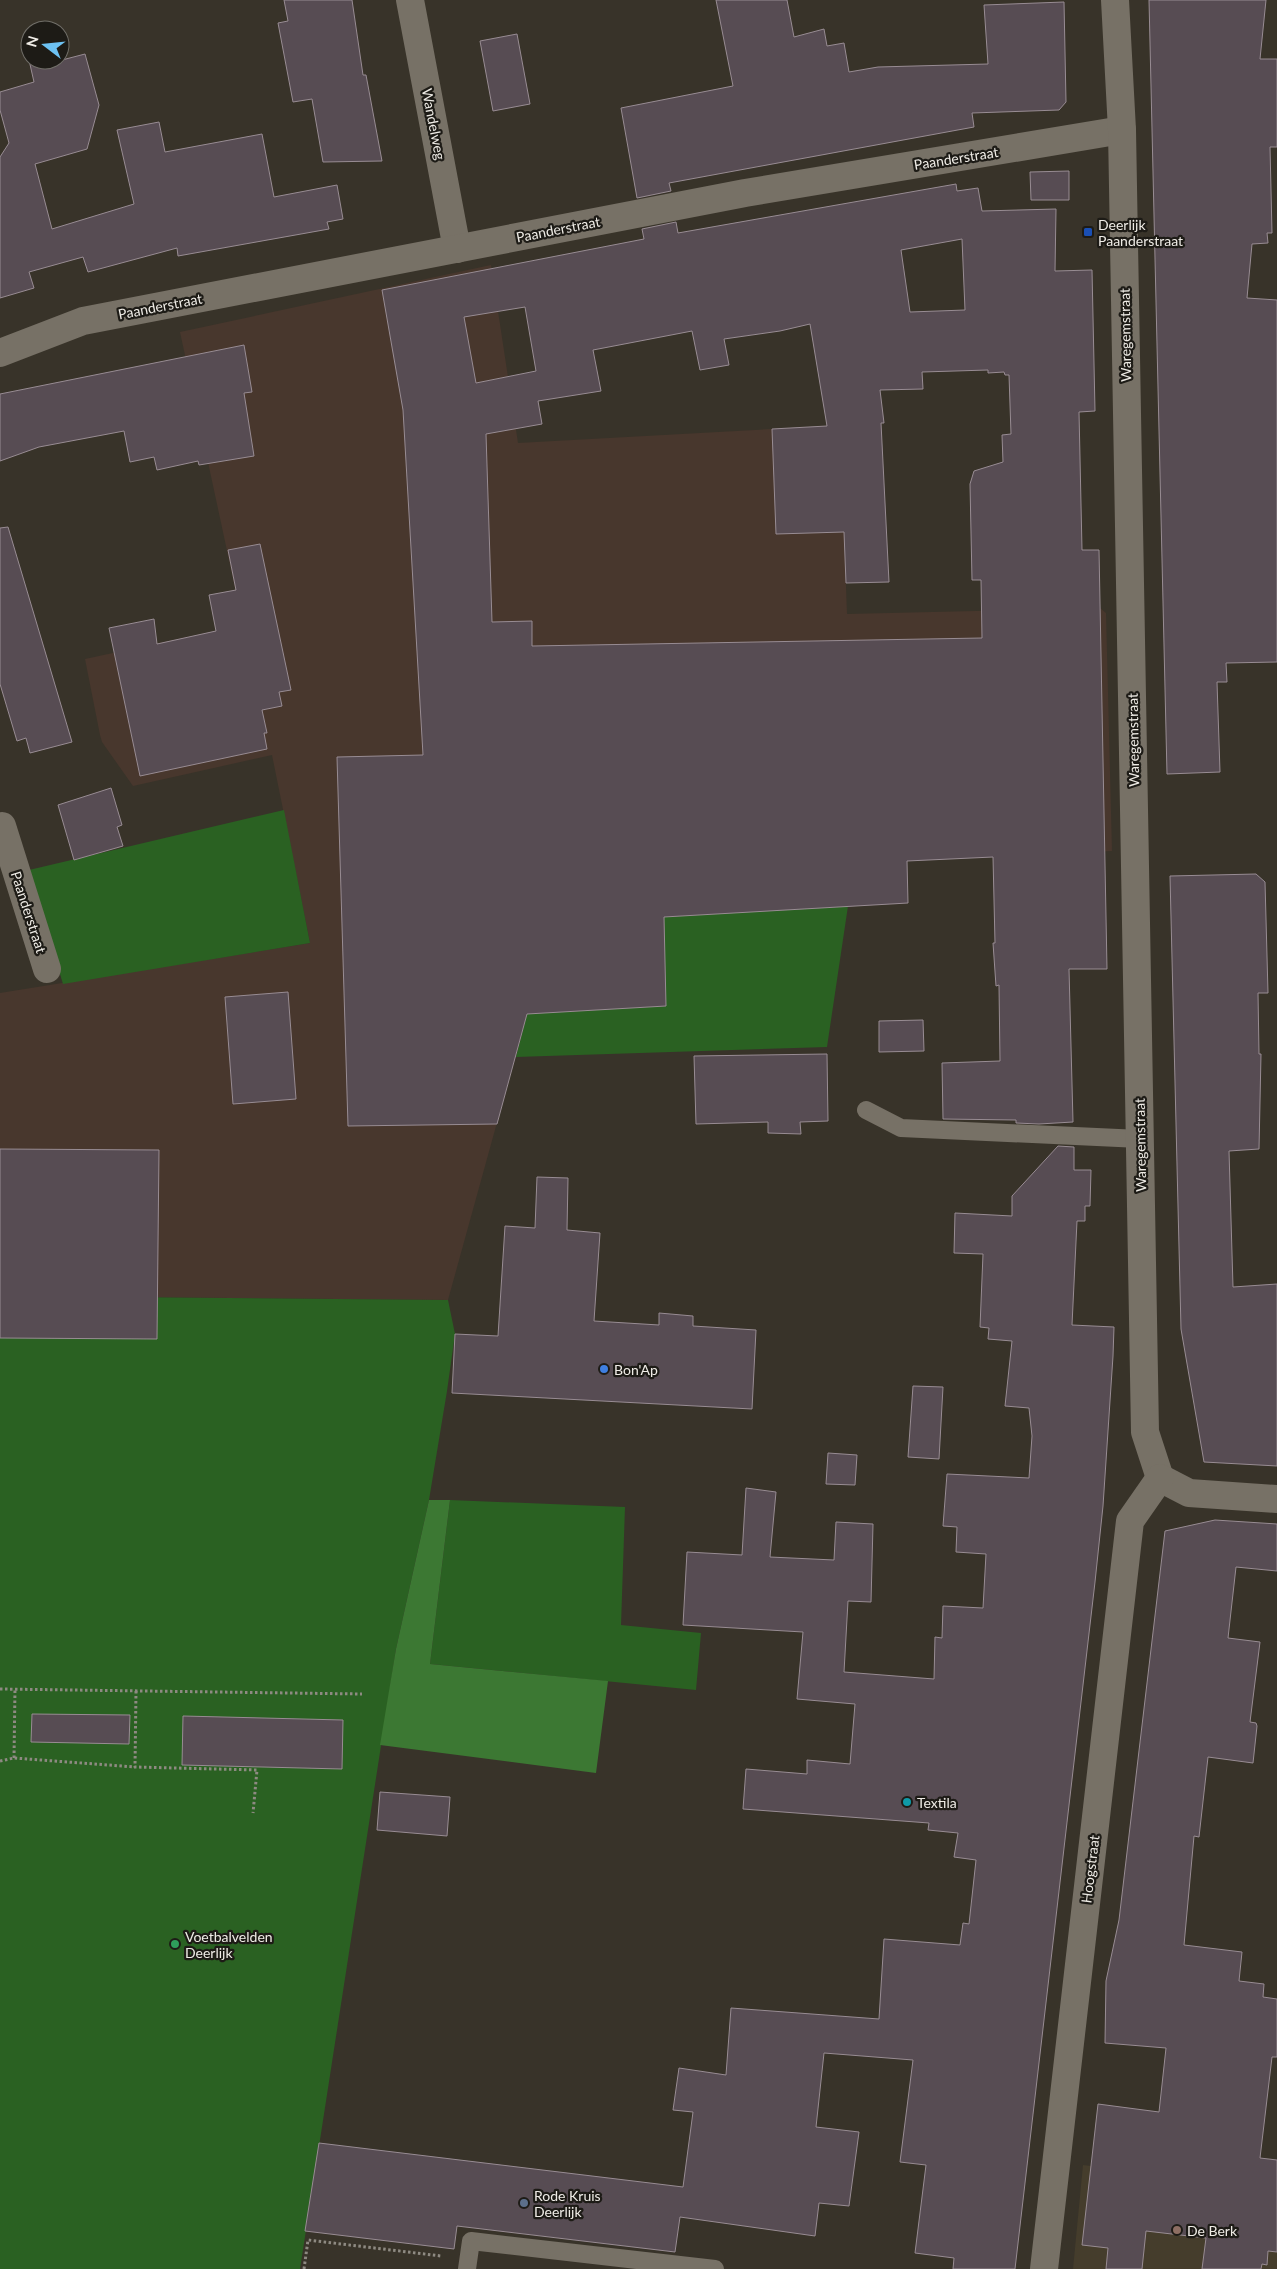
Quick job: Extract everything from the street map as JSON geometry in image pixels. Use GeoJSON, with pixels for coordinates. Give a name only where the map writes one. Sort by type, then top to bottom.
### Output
{"type":"FeatureCollection","features":[{"type":"Feature","properties":{"kind":"street","name":"Wandelweg"},"geometry":{"type":"LineString","coordinates":[[410,0],[457,248]]}},
{"type":"Feature","properties":{"kind":"street","name":"Waregemstraat"},"geometry":{"type":"LineString","coordinates":[[1115,0],[1122,130],[1144,1432],[1160,1478]]}},
{"type":"Feature","properties":{"kind":"street","name":"Paanderstraat"},"geometry":{"type":"LineString","coordinates":[[0,353],[83,321],[745,192],[1122,130]]}},
{"type":"Feature","properties":{"kind":"street","name":"Paanderstraat"},"geometry":{"type":"LineString","coordinates":[[1,824],[47,969]]}},
{"type":"Feature","properties":{"kind":"street"},"geometry":{"type":"LineString","coordinates":[[1160,1478],[1189,1493],[1277,1500]]}},
{"type":"Feature","properties":{"kind":"street","name":"Hoogstraat"},"geometry":{"type":"LineString","coordinates":[[1044,2269],[1130,1521],[1160,1478]]}},
{"type":"Feature","properties":{"kind":"lane"},"geometry":{"type":"LineString","coordinates":[[866,1110],[901,1128],[1140,1139]]}},
{"type":"Feature","properties":{"kind":"lane"},"geometry":{"type":"LineString","coordinates":[[468,2264],[472,2241],[715,2269]]}},
{"type":"Feature","properties":{"kind":"path"},"geometry":{"type":"LineString","coordinates":[[0,1689],[362,1694]]}},
{"type":"Feature","properties":{"kind":"path"},"geometry":{"type":"LineString","coordinates":[[14,1758],[15,1689]]}},
{"type":"Feature","properties":{"kind":"path"},"geometry":{"type":"LineString","coordinates":[[135,1767],[136,1691]]}},
{"type":"Feature","properties":{"kind":"path"},"geometry":{"type":"LineString","coordinates":[[0,1761],[14,1758],[135,1767],[257,1770],[254,1813]]}},
{"type":"Feature","properties":{"kind":"path"},"geometry":{"type":"LineString","coordinates":[[304,2269],[308,2240],[468,2264]]}},
{"type":"Feature","properties":{"kind":"shaded area"},"geometry":{"type":"Polygon","coordinates":[[[491,265],[518,443],[881,423],[844,532],[847,614],[1100,608],[1106,613],[1112,851],[907,861],[908,903],[848,906],[666,1006],[527,1014],[448,1300],[0,1296],[0,993],[310,943],[272,755],[133,786],[102,742],[100,735],[85,659],[243,625],[180,332],[491,265]]]}},
{"type":"Feature","properties":{"kind":"shaded area","name":"De Berk"},"geometry":{"type":"Polygon","coordinates":[[[1083,2165],[1277,2190],[1277,2269],[1073,2269],[1083,2165]]]}},
{"type":"Feature","properties":{"kind":"green space"},"geometry":{"type":"Polygon","coordinates":[[[284,810],[310,943],[63,984],[29,870],[284,810]]]}},
{"type":"Feature","properties":{"kind":"green space"},"geometry":{"type":"Polygon","coordinates":[[[848,906],[827,1047],[516,1057],[527,1014],[666,1006],[664,917],[848,906]]]}},
{"type":"Feature","properties":{"kind":"green space","name":"Voetbalvelden Deerlijk"},"geometry":{"type":"Polygon","coordinates":[[[0,1296],[448,1300],[455,1334],[447,1391],[429,1500],[396,1649],[300,2269],[0,2269],[0,1296]]]}},
{"type":"Feature","properties":{"kind":"green space"},"geometry":{"type":"Polygon","coordinates":[[[429,1500],[450,1500],[430,1664],[608,1681],[596,1773],[380,1745],[396,1649],[429,1500]]]}},
{"type":"Feature","properties":{"kind":"green space"},"geometry":{"type":"Polygon","coordinates":[[[450,1500],[625,1507],[621,1625],[701,1633],[696,1690],[430,1664],[450,1500]]]}},
{"type":"Feature","properties":{"kind":"building"},"geometry":{"type":"Polygon","coordinates":[[[284,0],[352,0],[363,75],[366,75],[382,161],[323,162],[312,99],[293,102],[278,23],[288,21],[284,0]]]}},
{"type":"Feature","properties":{"kind":"building"},"geometry":{"type":"Polygon","coordinates":[[[716,0],[787,0],[794,37],[824,29],[827,46],[844,43],[849,72],[878,67],[988,64],[984,5],[1064,2],[1066,102],[1059,110],[972,113],[974,127],[669,183],[671,191],[637,198],[621,108],[733,86],[716,0]]]}},
{"type":"Feature","properties":{"kind":"building"},"geometry":{"type":"Polygon","coordinates":[[[1149,0],[1266,0],[1260,59],[1277,59],[1277,147],[1270,147],[1272,233],[1267,233],[1268,243],[1252,244],[1247,298],[1277,300],[1277,662],[1226,663],[1227,682],[1217,682],[1220,772],[1167,774],[1149,0]]]}},
{"type":"Feature","properties":{"kind":"building"},"geometry":{"type":"Polygon","coordinates":[[[517,34],[530,104],[493,111],[480,41],[517,34]]]}},
{"type":"Feature","properties":{"kind":"building"},"geometry":{"type":"Polygon","coordinates":[[[85,54],[99,105],[87,149],[35,164],[52,229],[134,204],[117,130],[159,122],[165,152],[262,134],[274,197],[337,185],[343,219],[327,222],[329,229],[178,256],[177,248],[88,272],[83,257],[29,272],[34,288],[0,298],[0,157],[9,143],[0,110],[0,92],[34,82],[31,70],[70,70],[70,58],[85,54]]]}},
{"type":"Feature","properties":{"kind":"building"},"geometry":{"type":"Polygon","coordinates":[[[1069,171],[1069,200],[1031,200],[1030,172],[1069,171]]]}},
{"type":"Feature","properties":{"kind":"building"},"geometry":{"type":"Polygon","coordinates":[[[956,184],[957,191],[978,188],[982,211],[1056,209],[1055,271],[1092,270],[1095,411],[1079,412],[1082,550],[1099,550],[1107,969],[1069,969],[1073,1122],[1039,1124],[1016,1123],[1016,1120],[943,1119],[942,1063],[1000,1061],[999,985],[996,986],[993,943],[995,943],[993,857],[907,861],[908,903],[664,917],[666,1006],[527,1014],[497,1124],[348,1126],[337,757],[423,755],[403,410],[382,290],[644,239],[642,229],[676,222],[678,233],[956,184]],[[962,239],[901,250],[910,312],[965,310],[962,239]],[[525,307],[464,317],[476,383],[536,371],[525,307]],[[810,324],[780,331],[724,339],[729,365],[700,370],[692,331],[593,350],[601,391],[538,401],[542,424],[486,434],[492,622],[532,621],[532,646],[982,638],[981,580],[972,580],[970,484],[974,471],[1003,462],[1002,435],[1011,434],[1009,375],[1005,375],[1004,372],[988,373],[988,370],[922,372],[923,389],[880,390],[884,423],[881,423],[889,582],[846,583],[844,532],[776,534],[772,429],[827,426],[810,324]]]}},
{"type":"Feature","properties":{"kind":"building"},"geometry":{"type":"Polygon","coordinates":[[[244,345],[252,392],[244,393],[254,456],[199,465],[198,461],[157,470],[154,457],[130,462],[124,431],[39,447],[0,461],[0,394],[244,345]]]}},
{"type":"Feature","properties":{"kind":"building"},"geometry":{"type":"Polygon","coordinates":[[[8,527],[72,742],[30,753],[26,738],[17,741],[0,684],[0,528],[8,527]]]}},
{"type":"Feature","properties":{"kind":"building"},"geometry":{"type":"Polygon","coordinates":[[[260,544],[291,690],[279,692],[282,706],[262,710],[267,733],[264,733],[267,749],[140,776],[109,628],[154,619],[157,644],[216,631],[209,595],[236,590],[228,550],[260,544]]]}},
{"type":"Feature","properties":{"kind":"building"},"geometry":{"type":"Polygon","coordinates":[[[111,788],[122,825],[117,827],[123,846],[74,860],[58,805],[111,788]]]}},
{"type":"Feature","properties":{"kind":"building"},"geometry":{"type":"Polygon","coordinates":[[[1256,874],[1265,882],[1268,993],[1258,993],[1259,1054],[1261,1054],[1259,1149],[1229,1151],[1233,1287],[1277,1284],[1277,1466],[1204,1462],[1181,1329],[1170,876],[1256,874]]]}},
{"type":"Feature","properties":{"kind":"building"},"geometry":{"type":"Polygon","coordinates":[[[288,992],[296,1099],[233,1104],[225,997],[288,992]]]}},
{"type":"Feature","properties":{"kind":"building"},"geometry":{"type":"Polygon","coordinates":[[[923,1020],[924,1051],[879,1052],[879,1021],[923,1020]]]}},
{"type":"Feature","properties":{"kind":"building"},"geometry":{"type":"Polygon","coordinates":[[[827,1054],[828,1121],[800,1122],[801,1134],[768,1133],[768,1122],[696,1124],[694,1056],[827,1054]]]}},
{"type":"Feature","properties":{"kind":"building"},"geometry":{"type":"Polygon","coordinates":[[[1058,1146],[1074,1147],[1074,1170],[1091,1170],[1090,1206],[1085,1206],[1085,1221],[1077,1221],[1072,1325],[1114,1327],[1113,1356],[1103,1506],[1095,1582],[1015,2269],[953,2269],[954,2258],[915,2253],[926,2165],[900,2162],[913,2060],[824,2053],[816,2127],[859,2132],[849,2206],[819,2203],[815,2236],[680,2217],[675,2252],[457,2226],[454,2249],[305,2231],[319,2143],[683,2187],[693,2112],[673,2110],[679,2068],[726,2075],[731,2008],[879,2019],[884,1939],[960,1945],[963,1923],[969,1924],[976,1860],[954,1857],[958,1833],[928,1830],[929,1823],[743,1809],[746,1769],[807,1774],[807,1760],[850,1764],[855,1704],[797,1699],[803,1632],[683,1625],[687,1552],[742,1555],[746,1488],[776,1492],[770,1557],[834,1560],[836,1522],[873,1524],[871,1602],[848,1601],[844,1672],[934,1679],[935,1637],[942,1638],[943,1606],[983,1608],[986,1554],[956,1552],[957,1527],[943,1526],[947,1474],[1029,1478],[1032,1436],[1029,1408],[1005,1406],[1012,1341],[988,1339],[989,1328],[980,1327],[983,1254],[954,1253],[955,1213],[1012,1216],[1012,1196],[1058,1146]]]}},
{"type":"Feature","properties":{"kind":"building"},"geometry":{"type":"Polygon","coordinates":[[[0,1149],[159,1150],[157,1339],[0,1338],[0,1149]]]}},
{"type":"Feature","properties":{"kind":"building"},"geometry":{"type":"Polygon","coordinates":[[[537,1177],[568,1178],[567,1230],[600,1233],[594,1321],[659,1325],[659,1313],[693,1316],[693,1326],[756,1330],[752,1409],[452,1393],[455,1334],[498,1336],[505,1226],[535,1228],[537,1177]]]}},
{"type":"Feature","properties":{"kind":"building"},"geometry":{"type":"Polygon","coordinates":[[[913,1386],[943,1387],[939,1459],[908,1457],[913,1386]]]}},
{"type":"Feature","properties":{"kind":"building"},"geometry":{"type":"Polygon","coordinates":[[[828,1453],[857,1455],[855,1485],[826,1484],[828,1453]]]}},
{"type":"Feature","properties":{"kind":"building"},"geometry":{"type":"Polygon","coordinates":[[[1215,1520],[1277,1524],[1277,1571],[1236,1567],[1228,1638],[1260,1642],[1250,1722],[1256,1723],[1257,1726],[1253,1763],[1208,1757],[1199,1837],[1194,1836],[1184,1945],[1242,1952],[1239,1981],[1264,1984],[1263,1997],[1277,1999],[1277,2057],[1272,2057],[1260,2158],[1277,2160],[1277,2252],[1268,2251],[1267,2265],[1262,2264],[1261,2269],[1202,2269],[1206,2238],[1146,2231],[1142,2269],[1106,2269],[1108,2248],[1082,2245],[1098,2104],[1159,2112],[1166,2048],[1105,2043],[1106,1981],[1119,1920],[1165,1531],[1215,1520]]]}},
{"type":"Feature","properties":{"kind":"building"},"geometry":{"type":"Polygon","coordinates":[[[32,1714],[130,1715],[129,1744],[31,1742],[32,1714]]]}},
{"type":"Feature","properties":{"kind":"building"},"geometry":{"type":"Polygon","coordinates":[[[183,1716],[343,1720],[342,1769],[182,1765],[183,1716]]]}},
{"type":"Feature","properties":{"kind":"building"},"geometry":{"type":"Polygon","coordinates":[[[380,1792],[450,1797],[447,1836],[377,1830],[380,1792]]]}},
{"type":"Feature","properties":{"kind":"place","name":"Deerlijk Paanderstraat"},"geometry":{"type":"Point","coordinates":[1088,232]}},
{"type":"Feature","properties":{"kind":"place","name":"Bon'Ap"},"geometry":{"type":"Point","coordinates":[604,1369]}},
{"type":"Feature","properties":{"kind":"place","name":"Textila"},"geometry":{"type":"Point","coordinates":[907,1802]}},
{"type":"Feature","properties":{"kind":"place","name":"Voetbalvelden Deerlijk"},"geometry":{"type":"Point","coordinates":[175,1944]}},
{"type":"Feature","properties":{"kind":"place","name":"Rode Kruis Deerlijk"},"geometry":{"type":"Point","coordinates":[524,2203]}},
{"type":"Feature","properties":{"kind":"place","name":"De Berk"},"geometry":{"type":"Point","coordinates":[1177,2230]}}]}
